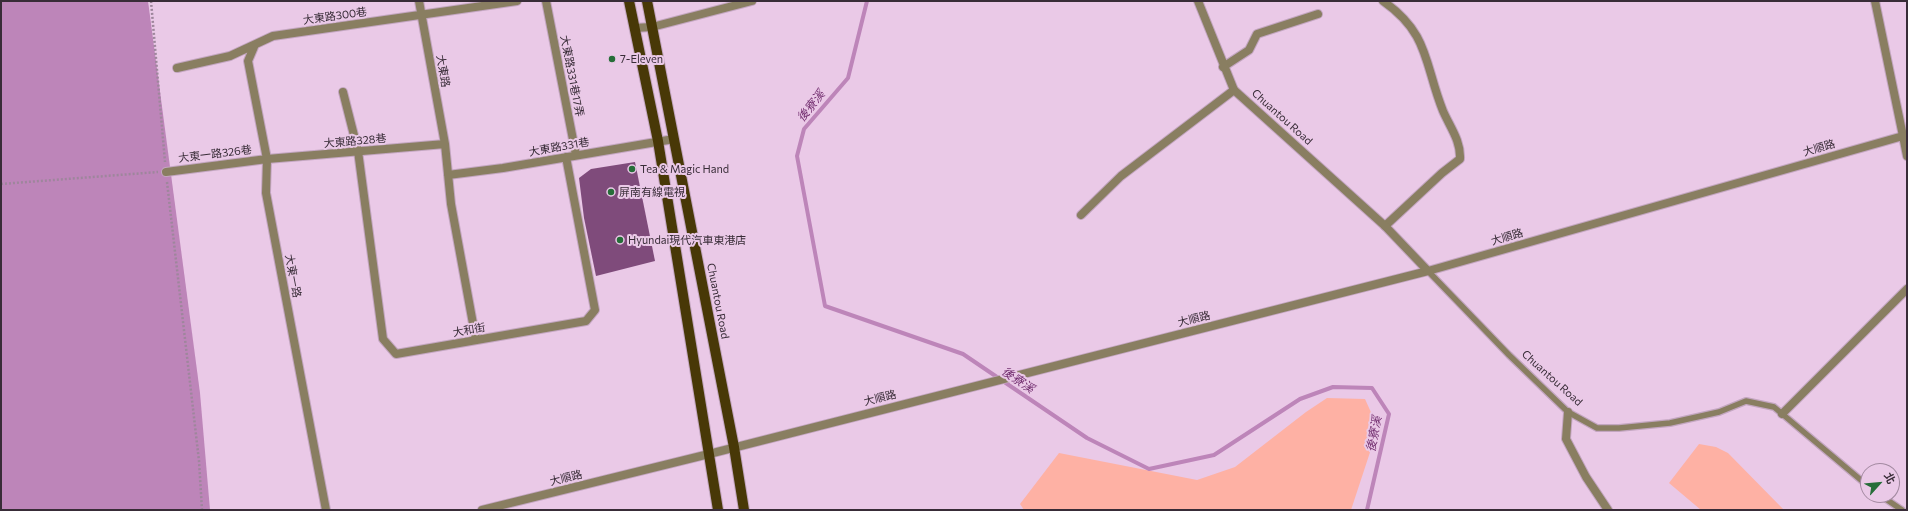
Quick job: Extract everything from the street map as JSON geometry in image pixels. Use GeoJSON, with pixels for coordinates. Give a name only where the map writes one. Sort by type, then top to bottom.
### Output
{"type":"FeatureCollection","features":[{"type":"Feature","properties":{"kind":"main road"},"geometry":{"type":"LineString","coordinates":[[629,1],[658,141],[718,510]]}},
{"type":"Feature","properties":{"kind":"main road","name":"Chuantou Road"},"geometry":{"type":"LineString","coordinates":[[647,1],[734,447],[744,510]]}},
{"type":"Feature","properties":{"kind":"street","name":"大東路"},"geometry":{"type":"LineString","coordinates":[[419,1],[445,144],[451,204],[476,340]]}},
{"type":"Feature","properties":{"kind":"street","name":"大東路300巷"},"geometry":{"type":"LineString","coordinates":[[177,68],[230,56],[273,36],[517,1]]}},
{"type":"Feature","properties":{"kind":"street","name":"大東路331巷17弄"},"geometry":{"type":"LineString","coordinates":[[546,1],[576,155]]}},
{"type":"Feature","properties":{"kind":"street"},"geometry":{"type":"LineString","coordinates":[[634,28],[652,27],[752,1]]}},
{"type":"Feature","properties":{"kind":"street","name":"Chuantou Road"},"geometry":{"type":"LineString","coordinates":[[1198,1],[1223,67],[1234,90],[1385,226],[1428,271]]}},
{"type":"Feature","properties":{"kind":"street"},"geometry":{"type":"LineString","coordinates":[[1382,1],[1394,9],[1412,27],[1426,53],[1443,110],[1461,148],[1460,159],[1442,173],[1385,226]]}},
{"type":"Feature","properties":{"kind":"street"},"geometry":{"type":"LineString","coordinates":[[1875,1],[1905,135],[1907,156]]}},
{"type":"Feature","properties":{"kind":"street"},"geometry":{"type":"LineString","coordinates":[[1223,67],[1249,50],[1256,34],[1318,14]]}},
{"type":"Feature","properties":{"kind":"street","name":"大東一路"},"geometry":{"type":"LineString","coordinates":[[254,46],[248,61],[267,159],[266,193],[326,510]]}},
{"type":"Feature","properties":{"kind":"street"},"geometry":{"type":"LineString","coordinates":[[1081,215],[1121,176],[1234,90]]}},
{"type":"Feature","properties":{"kind":"street"},"geometry":{"type":"LineString","coordinates":[[343,92],[358,152]]}},
{"type":"Feature","properties":{"kind":"street","name":"大順路"},"geometry":{"type":"LineString","coordinates":[[482,510],[709,454],[1428,271],[1905,135]]}},
{"type":"Feature","properties":{"kind":"street","name":"大東路331巷"},"geometry":{"type":"LineString","coordinates":[[448,175],[503,168],[674,139]]}},
{"type":"Feature","properties":{"kind":"street","name":"大東路328巷"},"geometry":{"type":"LineString","coordinates":[[267,159],[445,144]]}},
{"type":"Feature","properties":{"kind":"street","name":"大和街"},"geometry":{"type":"LineString","coordinates":[[358,152],[382,339],[396,354],[586,321],[595,310],[566,157]]}},
{"type":"Feature","properties":{"kind":"street","name":"大東一路326巷"},"geometry":{"type":"LineString","coordinates":[[166,172],[267,159]]}},
{"type":"Feature","properties":{"kind":"street"},"geometry":{"type":"LineString","coordinates":[[1782,414],[1907,289]]}},
{"type":"Feature","properties":{"kind":"street"},"geometry":{"type":"LineString","coordinates":[[1568,412],[1566,439],[1586,478],[1608,510]]}},
{"type":"Feature","properties":{"kind":"lane","name":"Chuantou Road"},"geometry":{"type":"LineString","coordinates":[[1428,271],[1509,355],[1568,412],[1597,428],[1619,428],[1670,423],[1719,412],[1746,402],[1774,407],[1860,479]]}},
{"type":"Feature","properties":{"kind":"lane"},"geometry":{"type":"LineString","coordinates":[[1892,503],[1902,510]]}},
{"type":"Feature","properties":{"kind":"path"},"geometry":{"type":"LineString","coordinates":[[151,1],[166,172],[199,461],[202,510]]}},
{"type":"Feature","properties":{"kind":"path"},"geometry":{"type":"LineString","coordinates":[[1,184],[166,172]]}},
{"type":"Feature","properties":{"kind":"shaded area"},"geometry":{"type":"Polygon","coordinates":[[[1,1],[148,1],[200,393],[210,510],[1,510],[1,1]]]}},
{"type":"Feature","properties":{"kind":"shaded area"},"geometry":{"type":"Polygon","coordinates":[[[1327,398],[1365,399],[1378,428],[1351,510],[1024,510],[1020,504],[1059,453],[1197,480],[1235,467],[1306,412],[1327,398]]]}},
{"type":"Feature","properties":{"kind":"shaded area"},"geometry":{"type":"Polygon","coordinates":[[[1699,444],[1716,447],[1728,453],[1784,510],[1701,510],[1669,483],[1699,444]]]}},
{"type":"Feature","properties":{"kind":"building"},"geometry":{"type":"Polygon","coordinates":[[[635,162],[655,261],[596,276],[584,218],[579,178],[591,169],[635,162]]]}},
{"type":"Feature","properties":{"kind":"waterway","name":"後寮溪"},"geometry":{"type":"LineString","coordinates":[[867,1],[848,78],[804,129],[797,156],[825,306],[963,354],[1087,438],[1149,469],[1214,455],[1300,399],[1333,387],[1372,388],[1389,414],[1367,510]]}},
{"type":"Feature","properties":{"kind":"place","name":"7-Eleven"},"geometry":{"type":"Point","coordinates":[612,59]}},
{"type":"Feature","properties":{"kind":"place","name":"Tea & Magic Hand"},"geometry":{"type":"Point","coordinates":[632,169]}},
{"type":"Feature","properties":{"kind":"place","name":"屏南有線電視"},"geometry":{"type":"Point","coordinates":[611,192]}},
{"type":"Feature","properties":{"kind":"place","name":"Hyundai現代汽車東港店"},"geometry":{"type":"Point","coordinates":[620,240]}}]}
